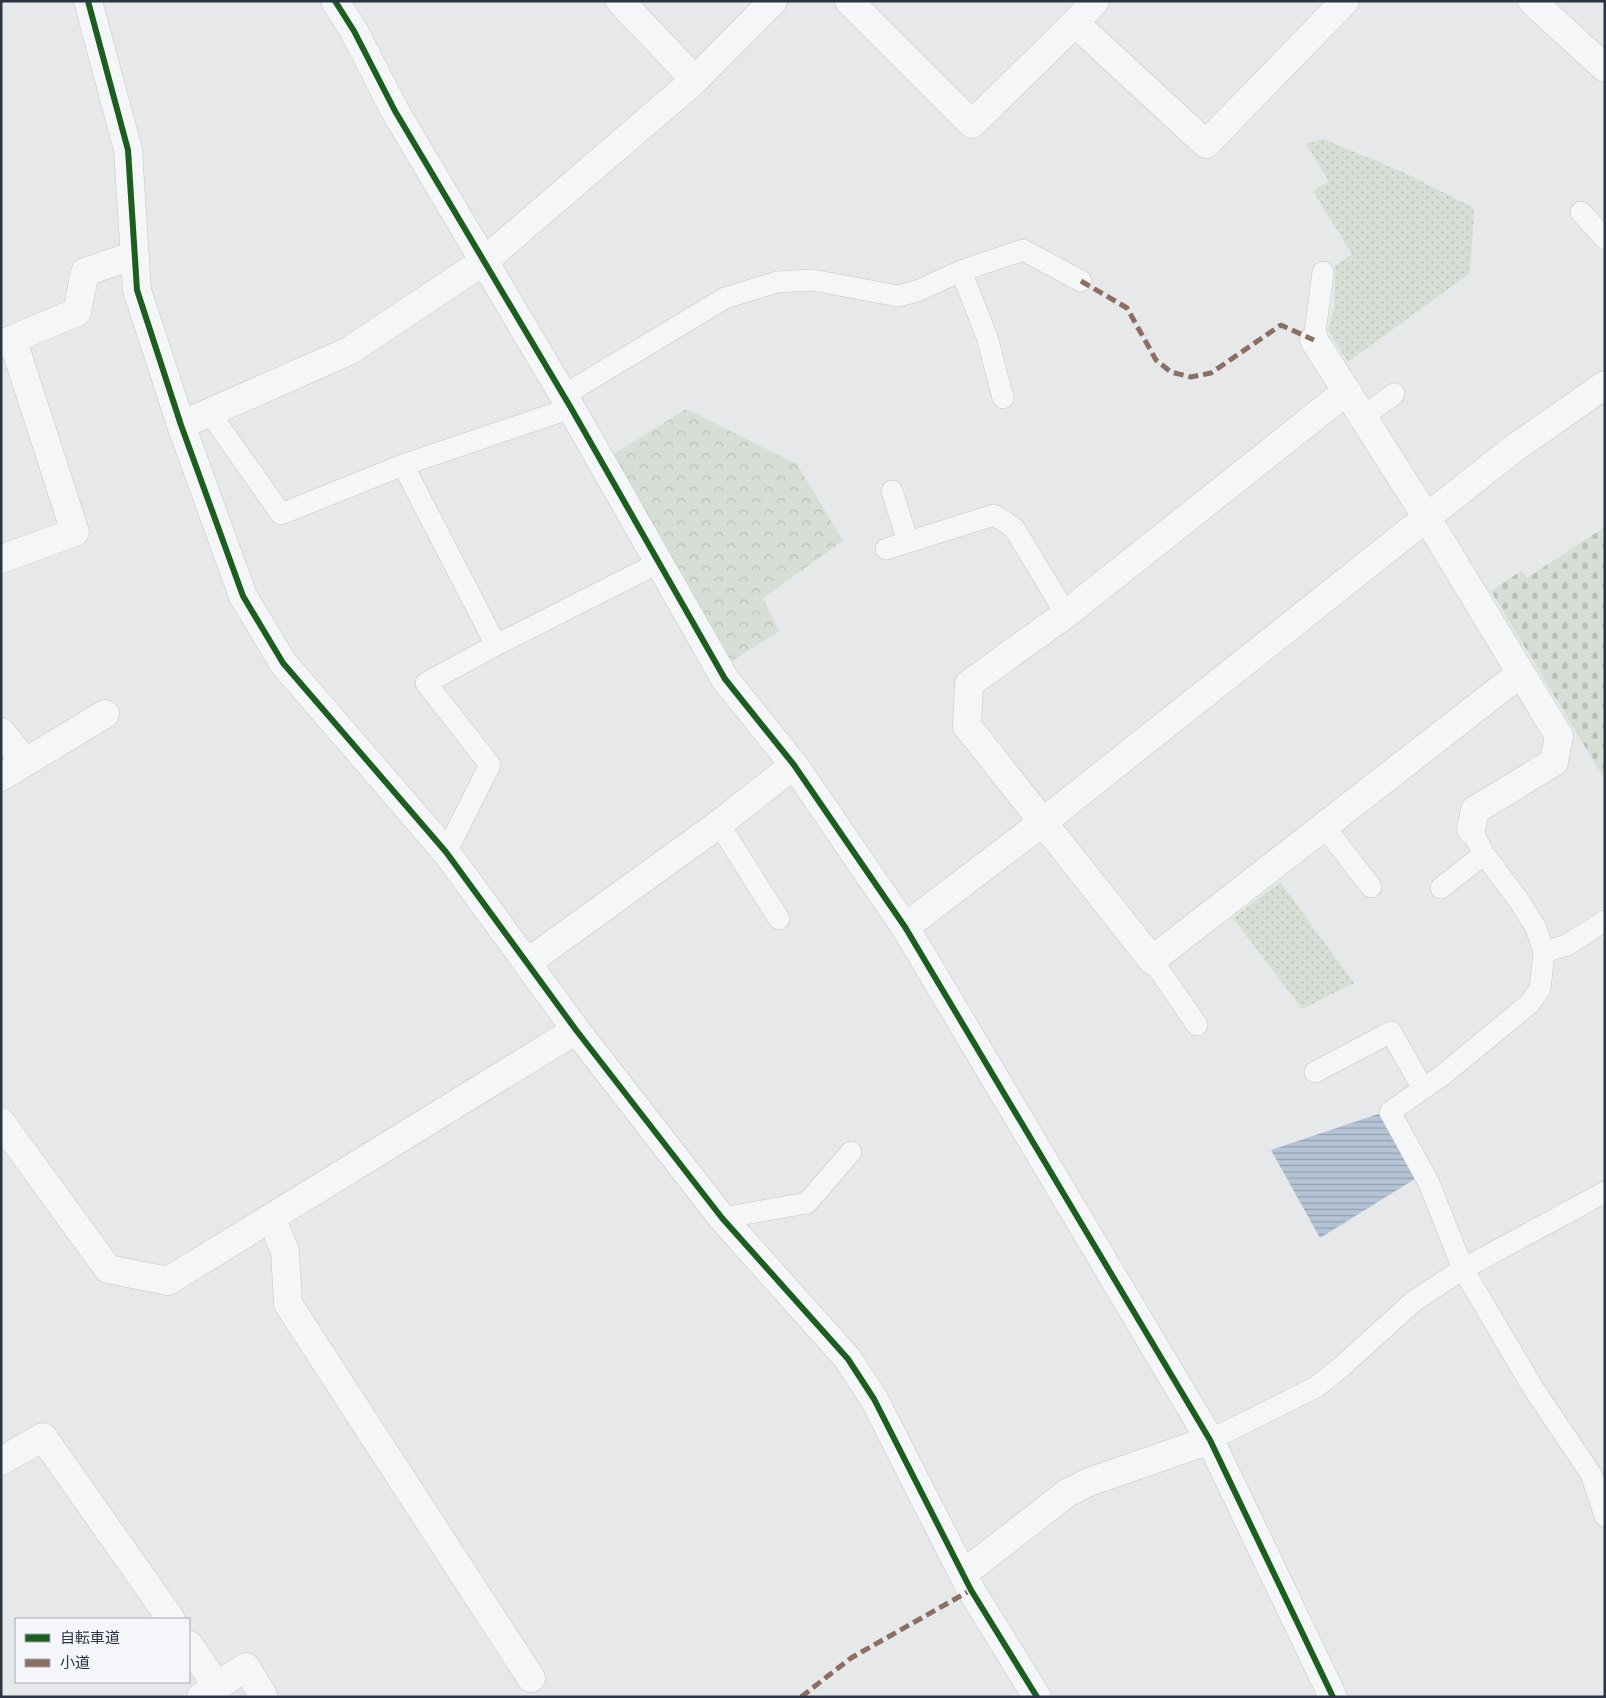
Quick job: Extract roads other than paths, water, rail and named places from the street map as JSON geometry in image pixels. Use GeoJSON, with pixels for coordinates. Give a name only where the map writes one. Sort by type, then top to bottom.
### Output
{"type":"FeatureCollection","features":[{"type":"Feature","properties":{"kind":"street"},"geometry":{"type":"LineString","coordinates":[[88,1],[128,150],[137,290],[181,425],[243,596],[283,663],[446,852],[576,1030],[722,1218],[848,1359],[874,1399],[971,1590],[1037,1697]]}},
{"type":"Feature","properties":{"kind":"street"},"geometry":{"type":"LineString","coordinates":[[335,1],[354,31],[395,111],[567,401],[725,679],[794,765],[905,927],[1210,1440],[1333,1697]]}},
{"type":"Feature","properties":{"kind":"street"},"geometry":{"type":"LineString","coordinates":[[620,1],[695,80]]}},
{"type":"Feature","properties":{"kind":"street"},"geometry":{"type":"LineString","coordinates":[[181,425],[349,351],[484,261],[695,80],[773,1]]}},
{"type":"Feature","properties":{"kind":"street"},"geometry":{"type":"LineString","coordinates":[[849,1],[972,124],[1095,1]]}},
{"type":"Feature","properties":{"kind":"street"},"geometry":{"type":"LineString","coordinates":[[1075,23],[1206,144],[1345,1]]}},
{"type":"Feature","properties":{"kind":"street"},"geometry":{"type":"LineString","coordinates":[[1532,1],[1605,68]]}},
{"type":"Feature","properties":{"kind":"street"},"geometry":{"type":"LineString","coordinates":[[1,559],[75,532],[7,343],[78,312],[85,272],[135,255]]}},
{"type":"Feature","properties":{"kind":"street"},"geometry":{"type":"LineString","coordinates":[[1314,340],[1428,518],[1558,736],[1554,762],[1475,810],[1470,829]]}},
{"type":"Feature","properties":{"kind":"street"},"geometry":{"type":"LineString","coordinates":[[905,927],[1043,822],[1514,449],[1605,385]]}},
{"type":"Feature","properties":{"kind":"street"},"geometry":{"type":"LineString","coordinates":[[1347,391],[1066,614],[969,684],[967,726],[1152,960],[1521,673]]}},
{"type":"Feature","properties":{"kind":"street"},"geometry":{"type":"LineString","coordinates":[[1,777],[105,714]]}},
{"type":"Feature","properties":{"kind":"street"},"geometry":{"type":"LineString","coordinates":[[1,732],[25,762]]}},
{"type":"Feature","properties":{"kind":"street"},"geometry":{"type":"LineString","coordinates":[[528,962],[719,824],[794,765]]}},
{"type":"Feature","properties":{"kind":"street"},"geometry":{"type":"LineString","coordinates":[[5,1135],[108,1269],[168,1281],[576,1030]]}},
{"type":"Feature","properties":{"kind":"street"},"geometry":{"type":"LineString","coordinates":[[271,1218],[285,1251],[288,1304],[531,1678]]}},
{"type":"Feature","properties":{"kind":"street"},"geometry":{"type":"LineString","coordinates":[[1,1461],[43,1437],[170,1618]]}},
{"type":"Feature","properties":{"kind":"street"},"geometry":{"type":"LineString","coordinates":[[963,1574],[1067,1493],[1089,1482],[1210,1440]]}},
{"type":"Feature","properties":{"kind":"street"},"geometry":{"type":"LineString","coordinates":[[190,1647],[209,1691],[246,1667],[264,1697]]}},
{"type":"Feature","properties":{"kind":"lane"},"geometry":{"type":"LineString","coordinates":[[1581,212],[1605,239]]}},
{"type":"Feature","properties":{"kind":"lane"},"geometry":{"type":"LineString","coordinates":[[210,413],[282,514],[567,401],[725,298],[777,282],[812,280],[898,296],[917,291],[961,271],[1024,250],[1082,281]]}},
{"type":"Feature","properties":{"kind":"lane"},"geometry":{"type":"LineString","coordinates":[[961,271],[987,337],[1003,398]]}},
{"type":"Feature","properties":{"kind":"lane"},"geometry":{"type":"LineString","coordinates":[[1314,340],[1323,272]]}},
{"type":"Feature","properties":{"kind":"lane"},"geometry":{"type":"LineString","coordinates":[[1364,416],[1394,394]]}},
{"type":"Feature","properties":{"kind":"lane"},"geometry":{"type":"LineString","coordinates":[[403,465],[496,645]]}},
{"type":"Feature","properties":{"kind":"lane"},"geometry":{"type":"LineString","coordinates":[[892,491],[908,542]]}},
{"type":"Feature","properties":{"kind":"lane"},"geometry":{"type":"LineString","coordinates":[[886,549],[994,515],[1014,528],[1066,614]]}},
{"type":"Feature","properties":{"kind":"lane"},"geometry":{"type":"LineString","coordinates":[[446,852],[490,765],[426,683],[496,645],[658,563]]}},
{"type":"Feature","properties":{"kind":"lane"},"geometry":{"type":"LineString","coordinates":[[719,824],[779,919]]}},
{"type":"Feature","properties":{"kind":"lane"},"geometry":{"type":"LineString","coordinates":[[1324,826],[1371,887]]}},
{"type":"Feature","properties":{"kind":"lane"},"geometry":{"type":"LineString","coordinates":[[1470,829],[1484,854],[1520,901],[1536,928],[1544,952],[1540,989],[1529,1004],[1423,1089],[1390,1112],[1429,1183],[1463,1269],[1533,1388],[1591,1474],[1605,1516]]}},
{"type":"Feature","properties":{"kind":"lane"},"geometry":{"type":"LineString","coordinates":[[1441,888],[1484,854]]}},
{"type":"Feature","properties":{"kind":"lane"},"geometry":{"type":"LineString","coordinates":[[1544,952],[1566,945],[1605,921]]}},
{"type":"Feature","properties":{"kind":"lane"},"geometry":{"type":"LineString","coordinates":[[1152,960],[1197,1025]]}},
{"type":"Feature","properties":{"kind":"lane"},"geometry":{"type":"LineString","coordinates":[[1314,1072],[1390,1032],[1423,1089]]}},
{"type":"Feature","properties":{"kind":"lane"},"geometry":{"type":"LineString","coordinates":[[722,1218],[808,1203],[851,1152]]}},
{"type":"Feature","properties":{"kind":"lane"},"geometry":{"type":"LineString","coordinates":[[1210,1440],[1316,1387],[1340,1368],[1414,1301],[1463,1269],[1605,1192]]}},
{"type":"Feature","properties":{"kind":"water"},"geometry":{"type":"Polygon","coordinates":[[[1381,1113],[1418,1177],[1320,1238],[1271,1150],[1381,1113]]]}}]}
